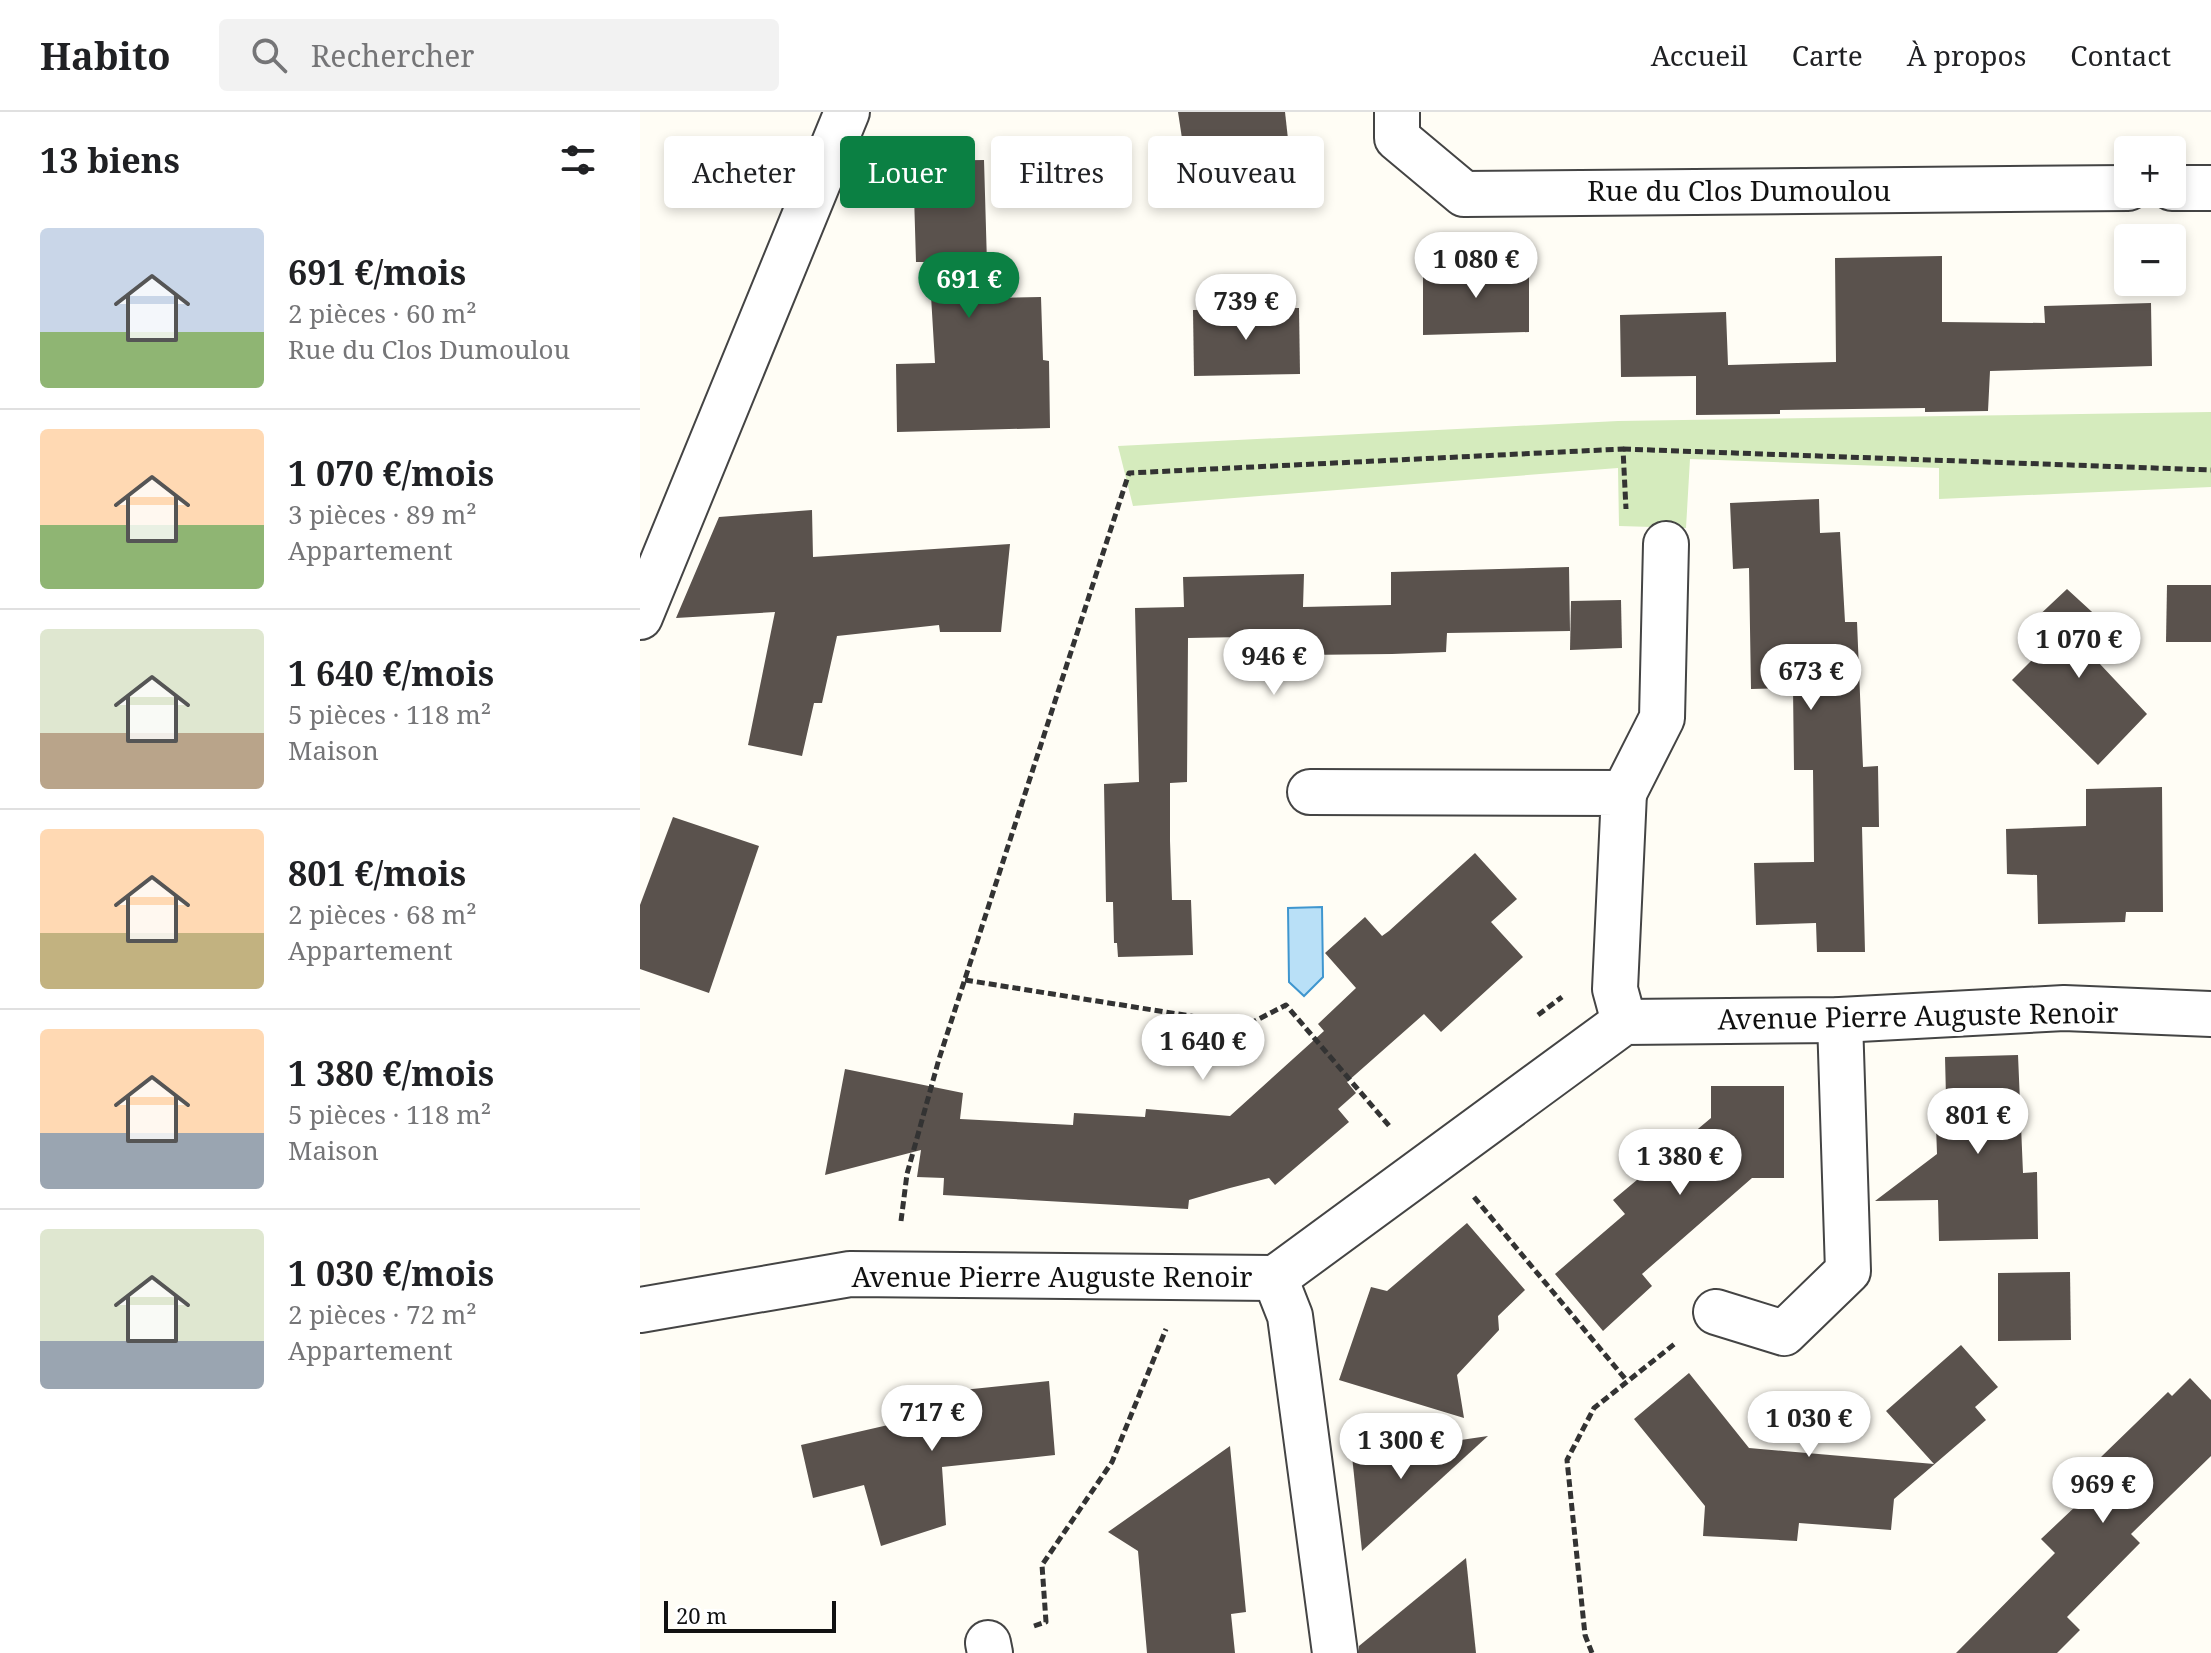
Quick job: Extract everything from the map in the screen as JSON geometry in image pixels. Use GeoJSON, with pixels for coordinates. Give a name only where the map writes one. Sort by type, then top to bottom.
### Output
{"type":"FeatureCollection","features":[{"type":"Feature","properties":{"kind":"street"},"geometry":{"type":"LineString","coordinates":[[640,617],[847,112]]}},
{"type":"Feature","properties":{"kind":"street","name":"Rue du Clos Dumoulou"},"geometry":{"type":"LineString","coordinates":[[1397,112],[1397,138],[1464,194],[2114,188]]}},
{"type":"Feature","properties":{"kind":"street"},"geometry":{"type":"LineString","coordinates":[[2186,188],[2211,188]]}},
{"type":"Feature","properties":{"kind":"street"},"geometry":{"type":"LineString","coordinates":[[1624,1022],[1615,989],[1624,793],[1662,718],[1666,544]]}},
{"type":"Feature","properties":{"kind":"street"},"geometry":{"type":"LineString","coordinates":[[1310,792],[1624,793]]}},
{"type":"Feature","properties":{"kind":"street","name":"Avenue Pierre Auguste Renoir"},"geometry":{"type":"LineString","coordinates":[[640,1310],[850,1274],[1275,1278],[1624,1022],[1840,1020],[2064,1008],[2211,1014]]}},
{"type":"Feature","properties":{"kind":"street"},"geometry":{"type":"LineString","coordinates":[[1716,1312],[1784,1333],[1848,1271],[1840,1020]]}},
{"type":"Feature","properties":{"kind":"street"},"geometry":{"type":"LineString","coordinates":[[1275,1278],[1290,1316],[1335,1653]]}},
{"type":"Feature","properties":{"kind":"path"},"geometry":{"type":"LineString","coordinates":[[895,1274],[907,1174],[939,1059],[1129,473],[1623,449],[2211,470]]}},
{"type":"Feature","properties":{"kind":"path"},"geometry":{"type":"LineString","coordinates":[[1623,449],[1627,518],[1666,544]]}},
{"type":"Feature","properties":{"kind":"path"},"geometry":{"type":"LineString","coordinates":[[965,980],[1247,1025],[1286,1005],[1627,1381]]}},
{"type":"Feature","properties":{"kind":"path"},"geometry":{"type":"LineString","coordinates":[[989,1648],[1046,1622],[1042,1565],[1112,1462],[1187,1277]]}},
{"type":"Feature","properties":{"kind":"path"},"geometry":{"type":"LineString","coordinates":[[1592,1653],[1585,1635],[1567,1460],[1594,1408],[1716,1312]]}},
{"type":"Feature","properties":{"kind":"green space"},"geometry":{"type":"Polygon","coordinates":[[[2211,412],[2211,487],[1939,499],[1939,468],[1690,459],[1686,528],[1619,526],[1618,468],[1133,506],[1118,446],[1618,421],[2211,412]]]}},
{"type":"Feature","properties":{"kind":"water"},"geometry":{"type":"Polygon","coordinates":[[[1322,907],[1323,977],[1304,996],[1289,982],[1288,908],[1322,907]]]}},
{"type":"Feature","properties":{"kind":"building"},"geometry":{"type":"Polygon","coordinates":[[[1178,112],[1285,112],[1288,136],[1182,136],[1178,112]]]}},
{"type":"Feature","properties":{"kind":"building"},"geometry":{"type":"Polygon","coordinates":[[[975,160],[984,160],[988,298],[1041,297],[1043,360],[1049,361],[1050,428],[897,432],[896,364],[935,363],[929,262],[916,262],[914,208],[975,208],[975,160]]]}},
{"type":"Feature","properties":{"kind":"building"},"geometry":{"type":"Polygon","coordinates":[[[1942,256],[1942,322],[2045,323],[2044,306],[2151,303],[2152,366],[1990,371],[1988,411],[1925,412],[1925,408],[1780,410],[1780,414],[1696,415],[1696,376],[1621,377],[1620,315],[1726,312],[1728,365],[1836,362],[1835,258],[1942,256]]]}},
{"type":"Feature","properties":{"kind":"building"},"geometry":{"type":"Polygon","coordinates":[[[1529,265],[1529,332],[1423,335],[1423,268],[1529,265]]]}},
{"type":"Feature","properties":{"kind":"building"},"geometry":{"type":"Polygon","coordinates":[[[1299,308],[1300,374],[1194,376],[1193,310],[1299,308]]]}},
{"type":"Feature","properties":{"kind":"building"},"geometry":{"type":"Polygon","coordinates":[[[1819,499],[1820,533],[1840,532],[1845,622],[1857,622],[1863,767],[1878,766],[1879,827],[1862,827],[1865,952],[1817,952],[1816,923],[1756,925],[1754,863],[1814,862],[1813,770],[1794,770],[1793,688],[1751,689],[1749,568],[1733,569],[1730,503],[1819,499]]]}},
{"type":"Feature","properties":{"kind":"building"},"geometry":{"type":"Polygon","coordinates":[[[812,510],[813,557],[1010,544],[1001,632],[940,632],[939,625],[837,636],[822,703],[814,703],[802,756],[748,745],[775,612],[676,618],[719,517],[812,510]]]}},
{"type":"Feature","properties":{"kind":"building"},"geometry":{"type":"Polygon","coordinates":[[[1569,567],[1570,631],[1447,633],[1446,652],[1392,654],[1303,655],[1303,636],[1188,638],[1187,782],[1170,783],[1170,841],[1172,900],[1191,900],[1193,955],[1118,957],[1117,943],[1114,943],[1113,902],[1106,902],[1104,784],[1139,782],[1135,608],[1184,607],[1183,577],[1304,574],[1303,607],[1391,605],[1391,572],[1569,567]]]}},
{"type":"Feature","properties":{"kind":"building"},"geometry":{"type":"Polygon","coordinates":[[[2167,585],[2211,585],[2211,642],[2166,642],[2167,585]]]}},
{"type":"Feature","properties":{"kind":"building"},"geometry":{"type":"Polygon","coordinates":[[[2067,589],[2127,644],[2083,646],[2147,714],[2098,765],[2012,680],[2052,640],[2033,621],[2067,589]]]}},
{"type":"Feature","properties":{"kind":"building"},"geometry":{"type":"Polygon","coordinates":[[[1621,600],[1622,648],[1570,650],[1571,601],[1621,600]]]}},
{"type":"Feature","properties":{"kind":"building"},"geometry":{"type":"Polygon","coordinates":[[[2162,787],[2163,912],[2126,912],[2125,922],[2038,924],[2037,875],[2007,874],[2006,829],[2086,826],[2086,789],[2162,787]]]}},
{"type":"Feature","properties":{"kind":"building"},"geometry":{"type":"Polygon","coordinates":[[[673,817],[759,846],[709,993],[640,969],[640,905],[673,817]]]}},
{"type":"Feature","properties":{"kind":"building"},"geometry":{"type":"Polygon","coordinates":[[[1475,853],[1517,899],[1491,922],[1523,957],[1441,1032],[1424,1014],[1347,1082],[1356,1093],[1338,1109],[1349,1122],[1275,1185],[1269,1178],[1230,1188],[1189,1200],[1188,1209],[943,1195],[944,1178],[917,1177],[921,1150],[825,1175],[845,1069],[963,1093],[960,1119],[1073,1125],[1074,1113],[1145,1117],[1146,1109],[1230,1116],[1324,1031],[1318,1024],[1356,988],[1325,953],[1365,917],[1382,936],[1475,853]]]}},
{"type":"Feature","properties":{"kind":"building"},"geometry":{"type":"Polygon","coordinates":[[[2018,1055],[2023,1173],[2037,1172],[2038,1239],[1939,1241],[1938,1200],[1875,1201],[1937,1154],[1935,1097],[1946,1097],[1945,1057],[2018,1055]]]}},
{"type":"Feature","properties":{"kind":"building"},"geometry":{"type":"Polygon","coordinates":[[[1711,1086],[1784,1086],[1784,1178],[1752,1178],[1642,1274],[1652,1286],[1603,1331],[1555,1274],[1625,1214],[1613,1200],[1711,1118],[1711,1086]]]}},
{"type":"Feature","properties":{"kind":"building"},"geometry":{"type":"Polygon","coordinates":[[[1467,1223],[1525,1290],[1498,1316],[1499,1330],[1457,1375],[1464,1418],[1339,1380],[1371,1287],[1387,1291],[1467,1223]]]}},
{"type":"Feature","properties":{"kind":"building"},"geometry":{"type":"Polygon","coordinates":[[[2070,1272],[2071,1340],[1998,1341],[1998,1273],[2070,1272]]]}},
{"type":"Feature","properties":{"kind":"building"},"geometry":{"type":"Polygon","coordinates":[[[1961,1345],[1998,1387],[1975,1407],[1986,1420],[1894,1499],[1891,1530],[1799,1523],[1797,1541],[1703,1536],[1705,1506],[1634,1419],[1689,1373],[1749,1448],[1934,1464],[1886,1411],[1961,1345]]]}},
{"type":"Feature","properties":{"kind":"building"},"geometry":{"type":"Polygon","coordinates":[[[2190,1378],[2211,1400],[2211,1456],[2131,1534],[2140,1543],[2067,1617],[2080,1630],[2057,1653],[1956,1653],[2055,1553],[2041,1539],[2114,1470],[2101,1457],[2168,1392],[2172,1396],[2190,1378]]]}},
{"type":"Feature","properties":{"kind":"building"},"geometry":{"type":"Polygon","coordinates":[[[1049,1381],[1055,1455],[942,1467],[946,1525],[881,1546],[864,1485],[813,1498],[801,1445],[936,1414],[934,1393],[1049,1381]]]}},
{"type":"Feature","properties":{"kind":"building"},"geometry":{"type":"Polygon","coordinates":[[[1488,1436],[1362,1551],[1352,1456],[1488,1436]]]}},
{"type":"Feature","properties":{"kind":"building"},"geometry":{"type":"Polygon","coordinates":[[[1230,1446],[1246,1612],[1231,1614],[1235,1653],[1147,1653],[1138,1551],[1108,1532],[1230,1446]]]}},
{"type":"Feature","properties":{"kind":"building"},"geometry":{"type":"Polygon","coordinates":[[[1466,1558],[1476,1653],[1359,1653],[1359,1646],[1466,1558]]]}}]}
